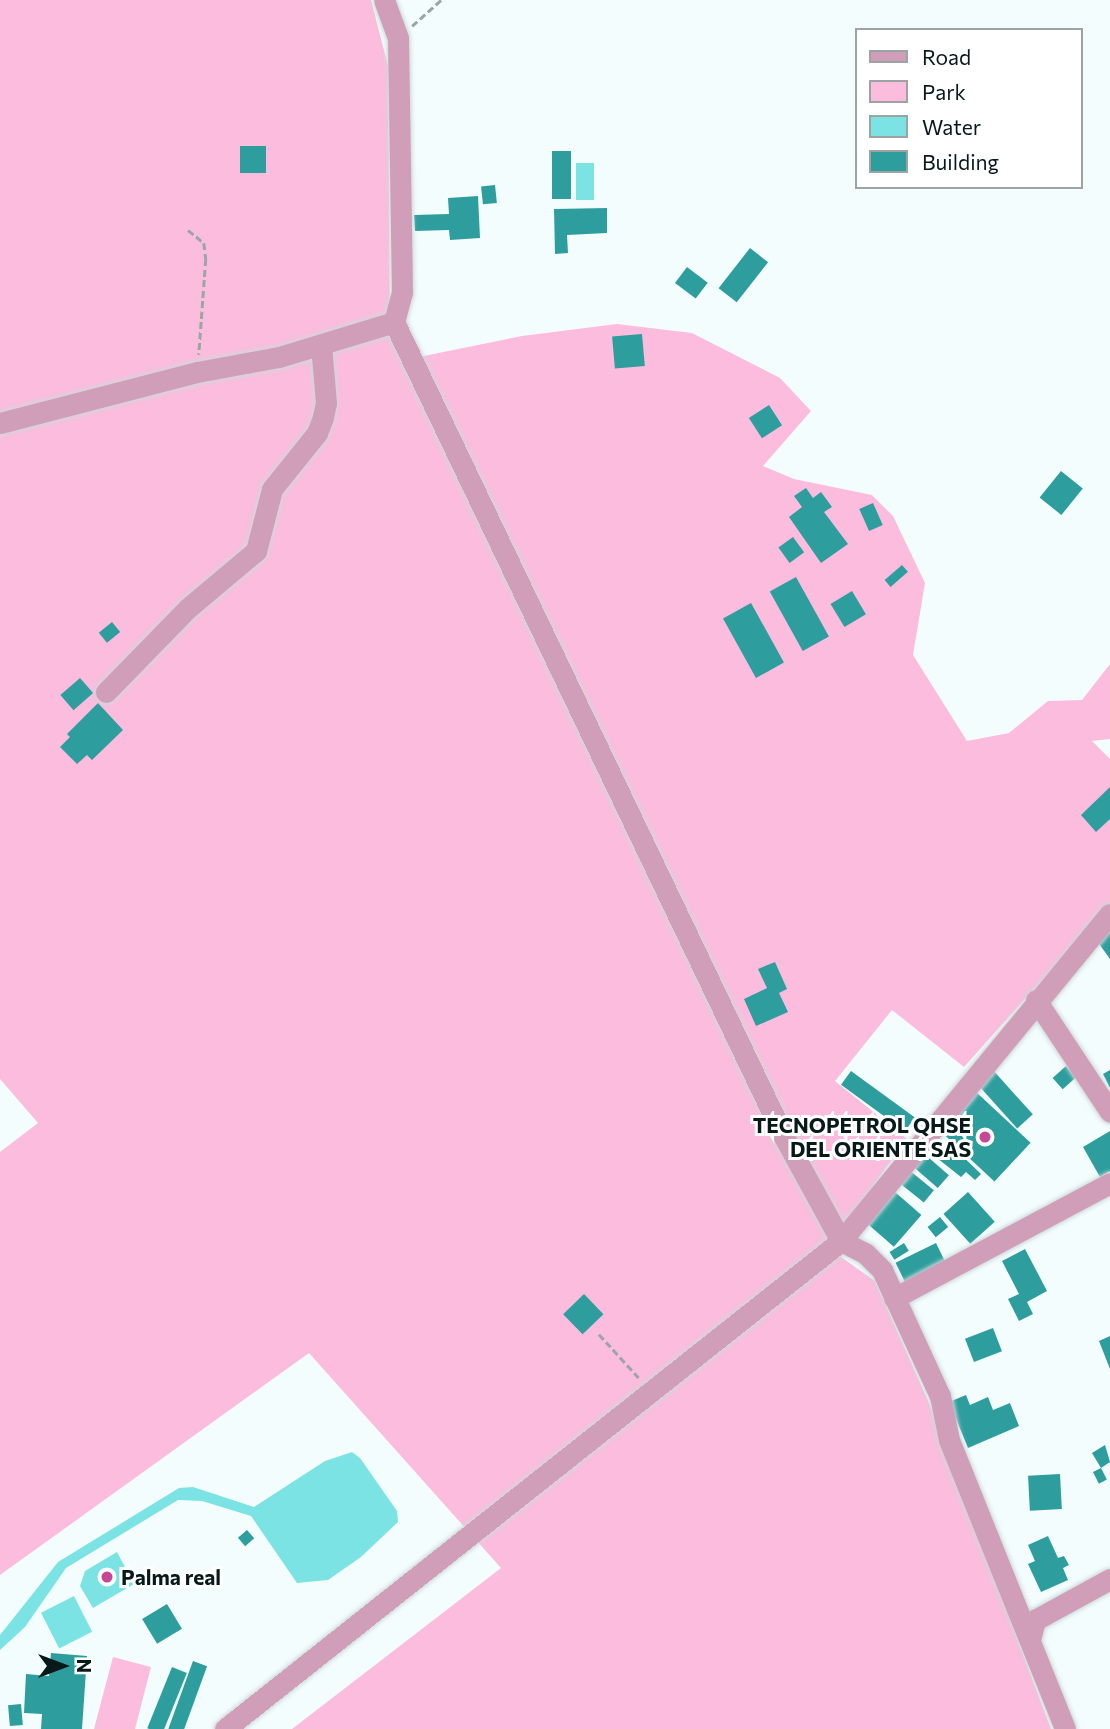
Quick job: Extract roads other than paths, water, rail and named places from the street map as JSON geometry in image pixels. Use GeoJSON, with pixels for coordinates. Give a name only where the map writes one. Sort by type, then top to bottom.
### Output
{"type":"FeatureCollection","features":[{"type":"Feature","properties":{"kind":"street"},"geometry":{"type":"LineString","coordinates":[[384,0],[398,38],[402,293],[394,322],[783,1135],[841,1241],[866,1255],[882,1270],[940,1396],[949,1440],[1016,1607],[1033,1630],[1065,1729]]}},
{"type":"Feature","properties":{"kind":"street"},"geometry":{"type":"LineString","coordinates":[[0,423],[197,372],[321,345],[394,322]]}},
{"type":"Feature","properties":{"kind":"street"},"geometry":{"type":"LineString","coordinates":[[106,692],[188,608],[256,551],[272,489],[317,433],[323,417],[326,403],[321,345]]}},
{"type":"Feature","properties":{"kind":"street"},"geometry":{"type":"LineString","coordinates":[[225,1729],[841,1241],[1036,1000],[1110,914]]}},
{"type":"Feature","properties":{"kind":"street"},"geometry":{"type":"LineString","coordinates":[[1036,1000],[1110,1112]]}},
{"type":"Feature","properties":{"kind":"street"},"geometry":{"type":"LineString","coordinates":[[894,1298],[1110,1183]]}},
{"type":"Feature","properties":{"kind":"street"},"geometry":{"type":"LineString","coordinates":[[1033,1630],[1110,1579]]}},
{"type":"Feature","properties":{"kind":"water"},"geometry":{"type":"Polygon","coordinates":[[[576,163],[594,163],[594,200],[576,200],[576,163]]]}},
{"type":"Feature","properties":{"kind":"water"},"geometry":{"type":"Polygon","coordinates":[[[352,1452],[360,1458],[397,1511],[398,1522],[361,1557],[328,1580],[297,1583],[251,1516],[202,1501],[178,1500],[66,1568],[25,1627],[0,1650],[0,1635],[58,1562],[179,1488],[193,1487],[254,1507],[325,1461],[352,1452]]]}},
{"type":"Feature","properties":{"kind":"water","name":"Palma real"},"geometry":{"type":"Polygon","coordinates":[[[117,1552],[134,1584],[93,1608],[80,1586],[85,1571],[117,1552]]]}},
{"type":"Feature","properties":{"kind":"water","name":"Palma real"},"geometry":{"type":"Polygon","coordinates":[[[74,1596],[92,1632],[59,1648],[41,1613],[74,1596]]]}},
{"type":"Feature","properties":{"kind":"place","name":"TECNOPETROL QHSE DEL ORIENTE SAS"},"geometry":{"type":"Point","coordinates":[985,1137]}},
{"type":"Feature","properties":{"kind":"place","name":"Palma real"},"geometry":{"type":"Point","coordinates":[107,1577]}}]}
